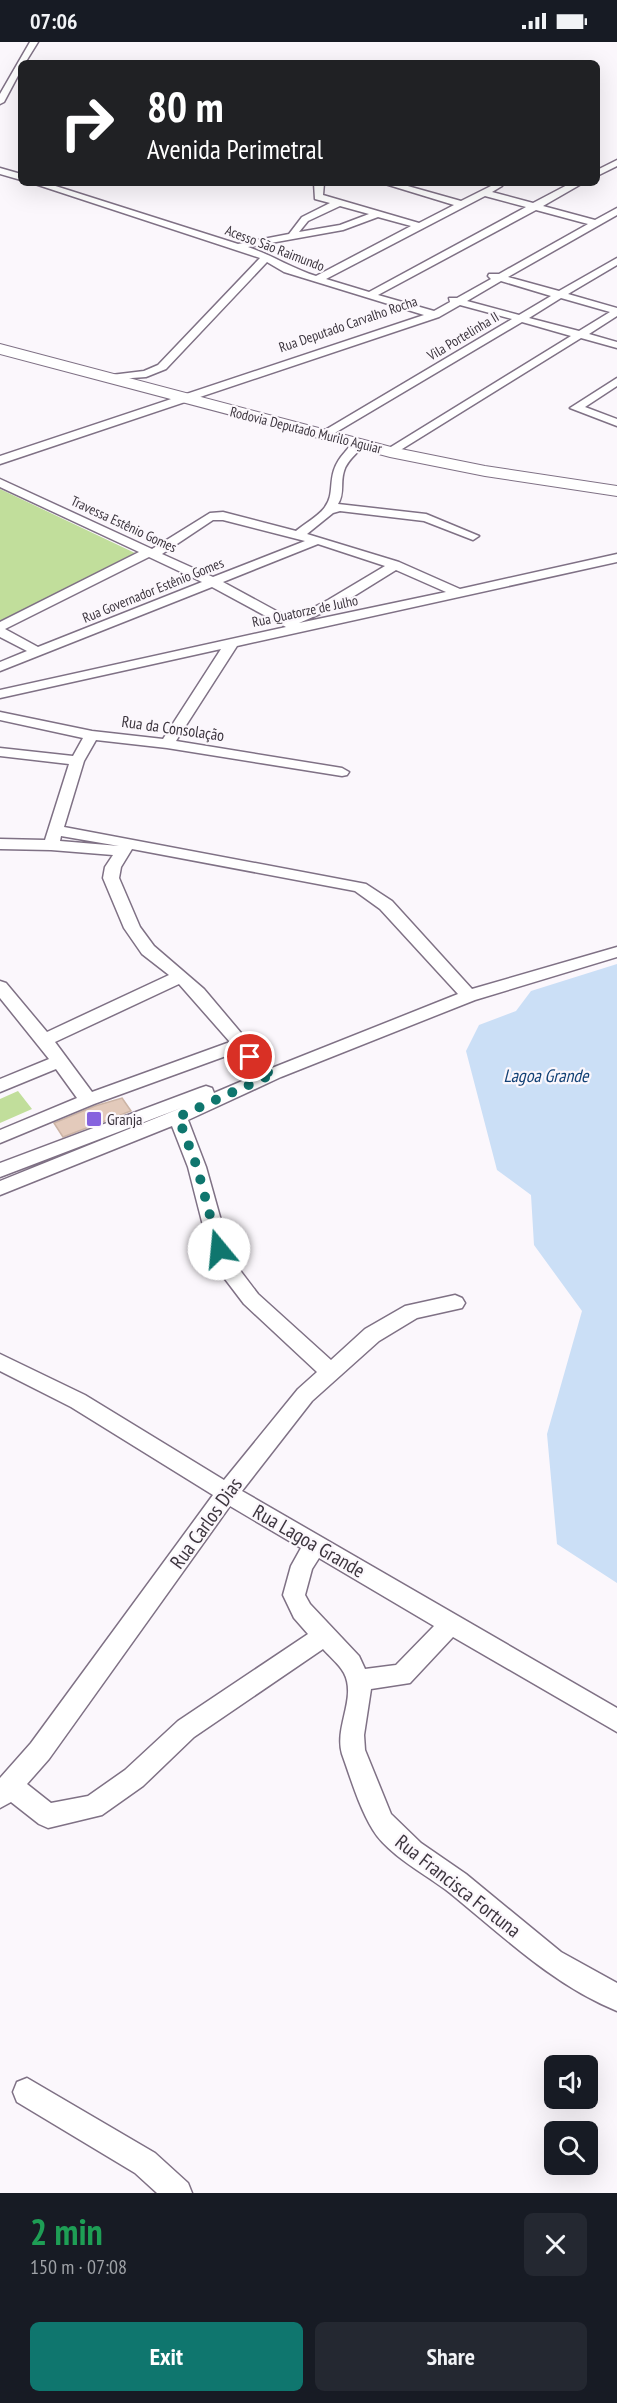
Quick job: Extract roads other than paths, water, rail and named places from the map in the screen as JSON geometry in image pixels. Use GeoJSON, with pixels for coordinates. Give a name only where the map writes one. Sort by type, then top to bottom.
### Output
{"type":"FeatureCollection","features":[{"type":"Feature","properties":{"kind":"highway","name":"Rodovia Deputado Murilo Aguiar"},"geometry":{"type":"LineString","coordinates":[[0,349],[181,399],[390,452],[485,471],[617,491]]}},
{"type":"Feature","properties":{"kind":"street"},"geometry":{"type":"LineString","coordinates":[[23,60],[34,42]]}},
{"type":"Feature","properties":{"kind":"street"},"geometry":{"type":"LineString","coordinates":[[0,102],[4,90],[14,75]]}},
{"type":"Feature","properties":{"kind":"street"},"geometry":{"type":"LineString","coordinates":[[600,172],[617,163]]}},
{"type":"Feature","properties":{"kind":"street"},"geometry":{"type":"LineString","coordinates":[[0,171],[17,176]]}},
{"type":"Feature","properties":{"kind":"street","name":"Acesso São Raimundo"},"geometry":{"type":"LineString","coordinates":[[46,186],[239,247],[266,257],[287,270],[432,313]]}},
{"type":"Feature","properties":{"kind":"street"},"geometry":{"type":"LineString","coordinates":[[319,186],[318,197],[420,226]]}},
{"type":"Feature","properties":{"kind":"street"},"geometry":{"type":"LineString","coordinates":[[398,186],[462,204]]}},
{"type":"Feature","properties":{"kind":"street"},"geometry":{"type":"LineString","coordinates":[[317,279],[497,186]]}},
{"type":"Feature","properties":{"kind":"street"},"geometry":{"type":"LineString","coordinates":[[370,295],[572,186]]}},
{"type":"Feature","properties":{"kind":"street"},"geometry":{"type":"LineString","coordinates":[[484,193],[593,222]]}},
{"type":"Feature","properties":{"kind":"street"},"geometry":{"type":"LineString","coordinates":[[293,236],[294,230],[304,220],[339,203]]}},
{"type":"Feature","properties":{"kind":"street","name":"Rua Deputado Carvalho Rocha"},"geometry":{"type":"LineString","coordinates":[[593,222],[617,205]]}},
{"type":"Feature","properties":{"kind":"street","name":"Rua Deputado Carvalho Rocha"},"geometry":{"type":"LineString","coordinates":[[0,460],[432,313],[593,222],[617,211]]}},
{"type":"Feature","properties":{"kind":"street"},"geometry":{"type":"LineString","coordinates":[[239,247],[261,240],[325,233],[362,222],[377,214]]}},
{"type":"Feature","properties":{"kind":"street"},"geometry":{"type":"LineString","coordinates":[[107,378],[146,374],[162,368],[266,257]]}},
{"type":"Feature","properties":{"kind":"street","name":"Vila Portelinha II"},"geometry":{"type":"LineString","coordinates":[[324,435],[617,261]]}},
{"type":"Feature","properties":{"kind":"street"},"geometry":{"type":"LineString","coordinates":[[495,277],[617,311]]}},
{"type":"Feature","properties":{"kind":"street"},"geometry":{"type":"LineString","coordinates":[[455,300],[617,345]]}},
{"type":"Feature","properties":{"kind":"street"},"geometry":{"type":"LineString","coordinates":[[390,452],[617,311]]}},
{"type":"Feature","properties":{"kind":"street"},"geometry":{"type":"LineString","coordinates":[[617,381],[576,408],[617,423]]}},
{"type":"Feature","properties":{"kind":"street"},"geometry":{"type":"LineString","coordinates":[[333,507],[332,504],[337,496],[335,477],[341,461],[359,444]]}},
{"type":"Feature","properties":{"kind":"street","name":"Travessa Estênio Gomes"},"geometry":{"type":"LineString","coordinates":[[0,483],[213,582],[293,625]]}},
{"type":"Feature","properties":{"kind":"street"},"geometry":{"type":"LineString","coordinates":[[299,534],[333,507],[348,507],[426,518],[473,536]]}},
{"type":"Feature","properties":{"kind":"street"},"geometry":{"type":"LineString","coordinates":[[0,627],[151,553],[215,516],[299,534],[395,565],[459,593]]}},
{"type":"Feature","properties":{"kind":"street","name":"Rua Governador Estênio Gomes"},"geometry":{"type":"LineString","coordinates":[[0,667],[318,540]]}},
{"type":"Feature","properties":{"kind":"street","name":"Rua Quatorze de Julho"},"geometry":{"type":"LineString","coordinates":[[0,694],[232,643],[293,625],[459,593],[617,558]]}},
{"type":"Feature","properties":{"kind":"street"},"geometry":{"type":"LineString","coordinates":[[293,625],[395,565]]}},
{"type":"Feature","properties":{"kind":"street"},"geometry":{"type":"LineString","coordinates":[[0,632],[38,652]]}},
{"type":"Feature","properties":{"kind":"street"},"geometry":{"type":"LineString","coordinates":[[167,744],[232,643]]}},
{"type":"Feature","properties":{"kind":"street","name":"Rua da Consolação"},"geometry":{"type":"LineString","coordinates":[[0,716],[92,735],[167,744],[342,772]]}},
{"type":"Feature","properties":{"kind":"street"},"geometry":{"type":"LineString","coordinates":[[51,845],[78,762],[92,735]]}},
{"type":"Feature","properties":{"kind":"street"},"geometry":{"type":"LineString","coordinates":[[0,752],[78,762]]}},
{"type":"Feature","properties":{"kind":"street"},"geometry":{"type":"LineString","coordinates":[[56,830],[126,847],[360,887],[386,905],[469,996]]}},
{"type":"Feature","properties":{"kind":"street"},"geometry":{"type":"LineString","coordinates":[[0,844],[126,847]]}},
{"type":"Feature","properties":{"kind":"street"},"geometry":{"type":"LineString","coordinates":[[126,847],[113,867],[111,878],[132,928],[148,950],[181,976],[267,1072]]}},
{"type":"Feature","properties":{"kind":"street"},"geometry":{"type":"LineString","coordinates":[[0,1188],[109,1137],[267,1072],[469,996],[617,952]]}},
{"type":"Feature","properties":{"kind":"street"},"geometry":{"type":"LineString","coordinates":[[44,1040],[181,976]]}},
{"type":"Feature","properties":{"kind":"street"},"geometry":{"type":"LineString","coordinates":[[0,987],[44,1040],[88,1100]]}},
{"type":"Feature","properties":{"kind":"street"},"geometry":{"type":"LineString","coordinates":[[0,1137],[88,1100],[241,1044]]}},
{"type":"Feature","properties":{"kind":"street"},"geometry":{"type":"LineString","coordinates":[[0,1086],[60,1061]]}},
{"type":"Feature","properties":{"kind":"street"},"geometry":{"type":"LineString","coordinates":[[0,1170],[178,1117],[267,1072]]}},
{"type":"Feature","properties":{"kind":"street"},"geometry":{"type":"LineString","coordinates":[[178,1117],[197,1167],[219,1249],[232,1274],[251,1299],[330,1371]]}},
{"type":"Feature","properties":{"kind":"street","name":"Rua Carlos Dias"},"geometry":{"type":"LineString","coordinates":[[5,1791],[40,1751],[226,1493],[305,1395],[372,1335],[412,1311],[455,1303]]}},
{"type":"Feature","properties":{"kind":"street","name":"Rua Lagoa Grande"},"geometry":{"type":"LineString","coordinates":[[0,1362],[78,1401],[226,1493],[617,1721]]}},
{"type":"Feature","properties":{"kind":"street"},"geometry":{"type":"LineString","coordinates":[[315,1545],[302,1566],[294,1595],[302,1611],[351,1663],[359,1680],[402,1675],[451,1624]]}},
{"type":"Feature","properties":{"kind":"street"},"geometry":{"type":"LineString","coordinates":[[5,1791],[48,1816],[93,1807],[134,1778],[186,1729],[324,1636]]}},
{"type":"Feature","properties":{"kind":"street","name":"Rua Francisca Fortuna"},"geometry":{"type":"LineString","coordinates":[[359,1680],[360,1693],[352,1735],[353,1750],[382,1823],[412,1852],[457,1883],[552,1961],[617,1998]]}},
{"type":"Feature","properties":{"kind":"street"},"geometry":{"type":"LineString","coordinates":[[27,2092],[145,2163],[178,2193]]}},
{"type":"Feature","properties":{"kind":"water","name":"Lagoa Grande"},"geometry":{"type":"Polygon","coordinates":[[[617,964],[617,1583],[557,1544],[547,1434],[582,1311],[534,1245],[531,1195],[497,1170],[466,1051],[479,1025],[516,1011],[531,991],[617,964]]]}},
{"type":"Feature","properties":{"kind":"place","name":"Granja"},"geometry":{"type":"Point","coordinates":[94,1119]}}]}
